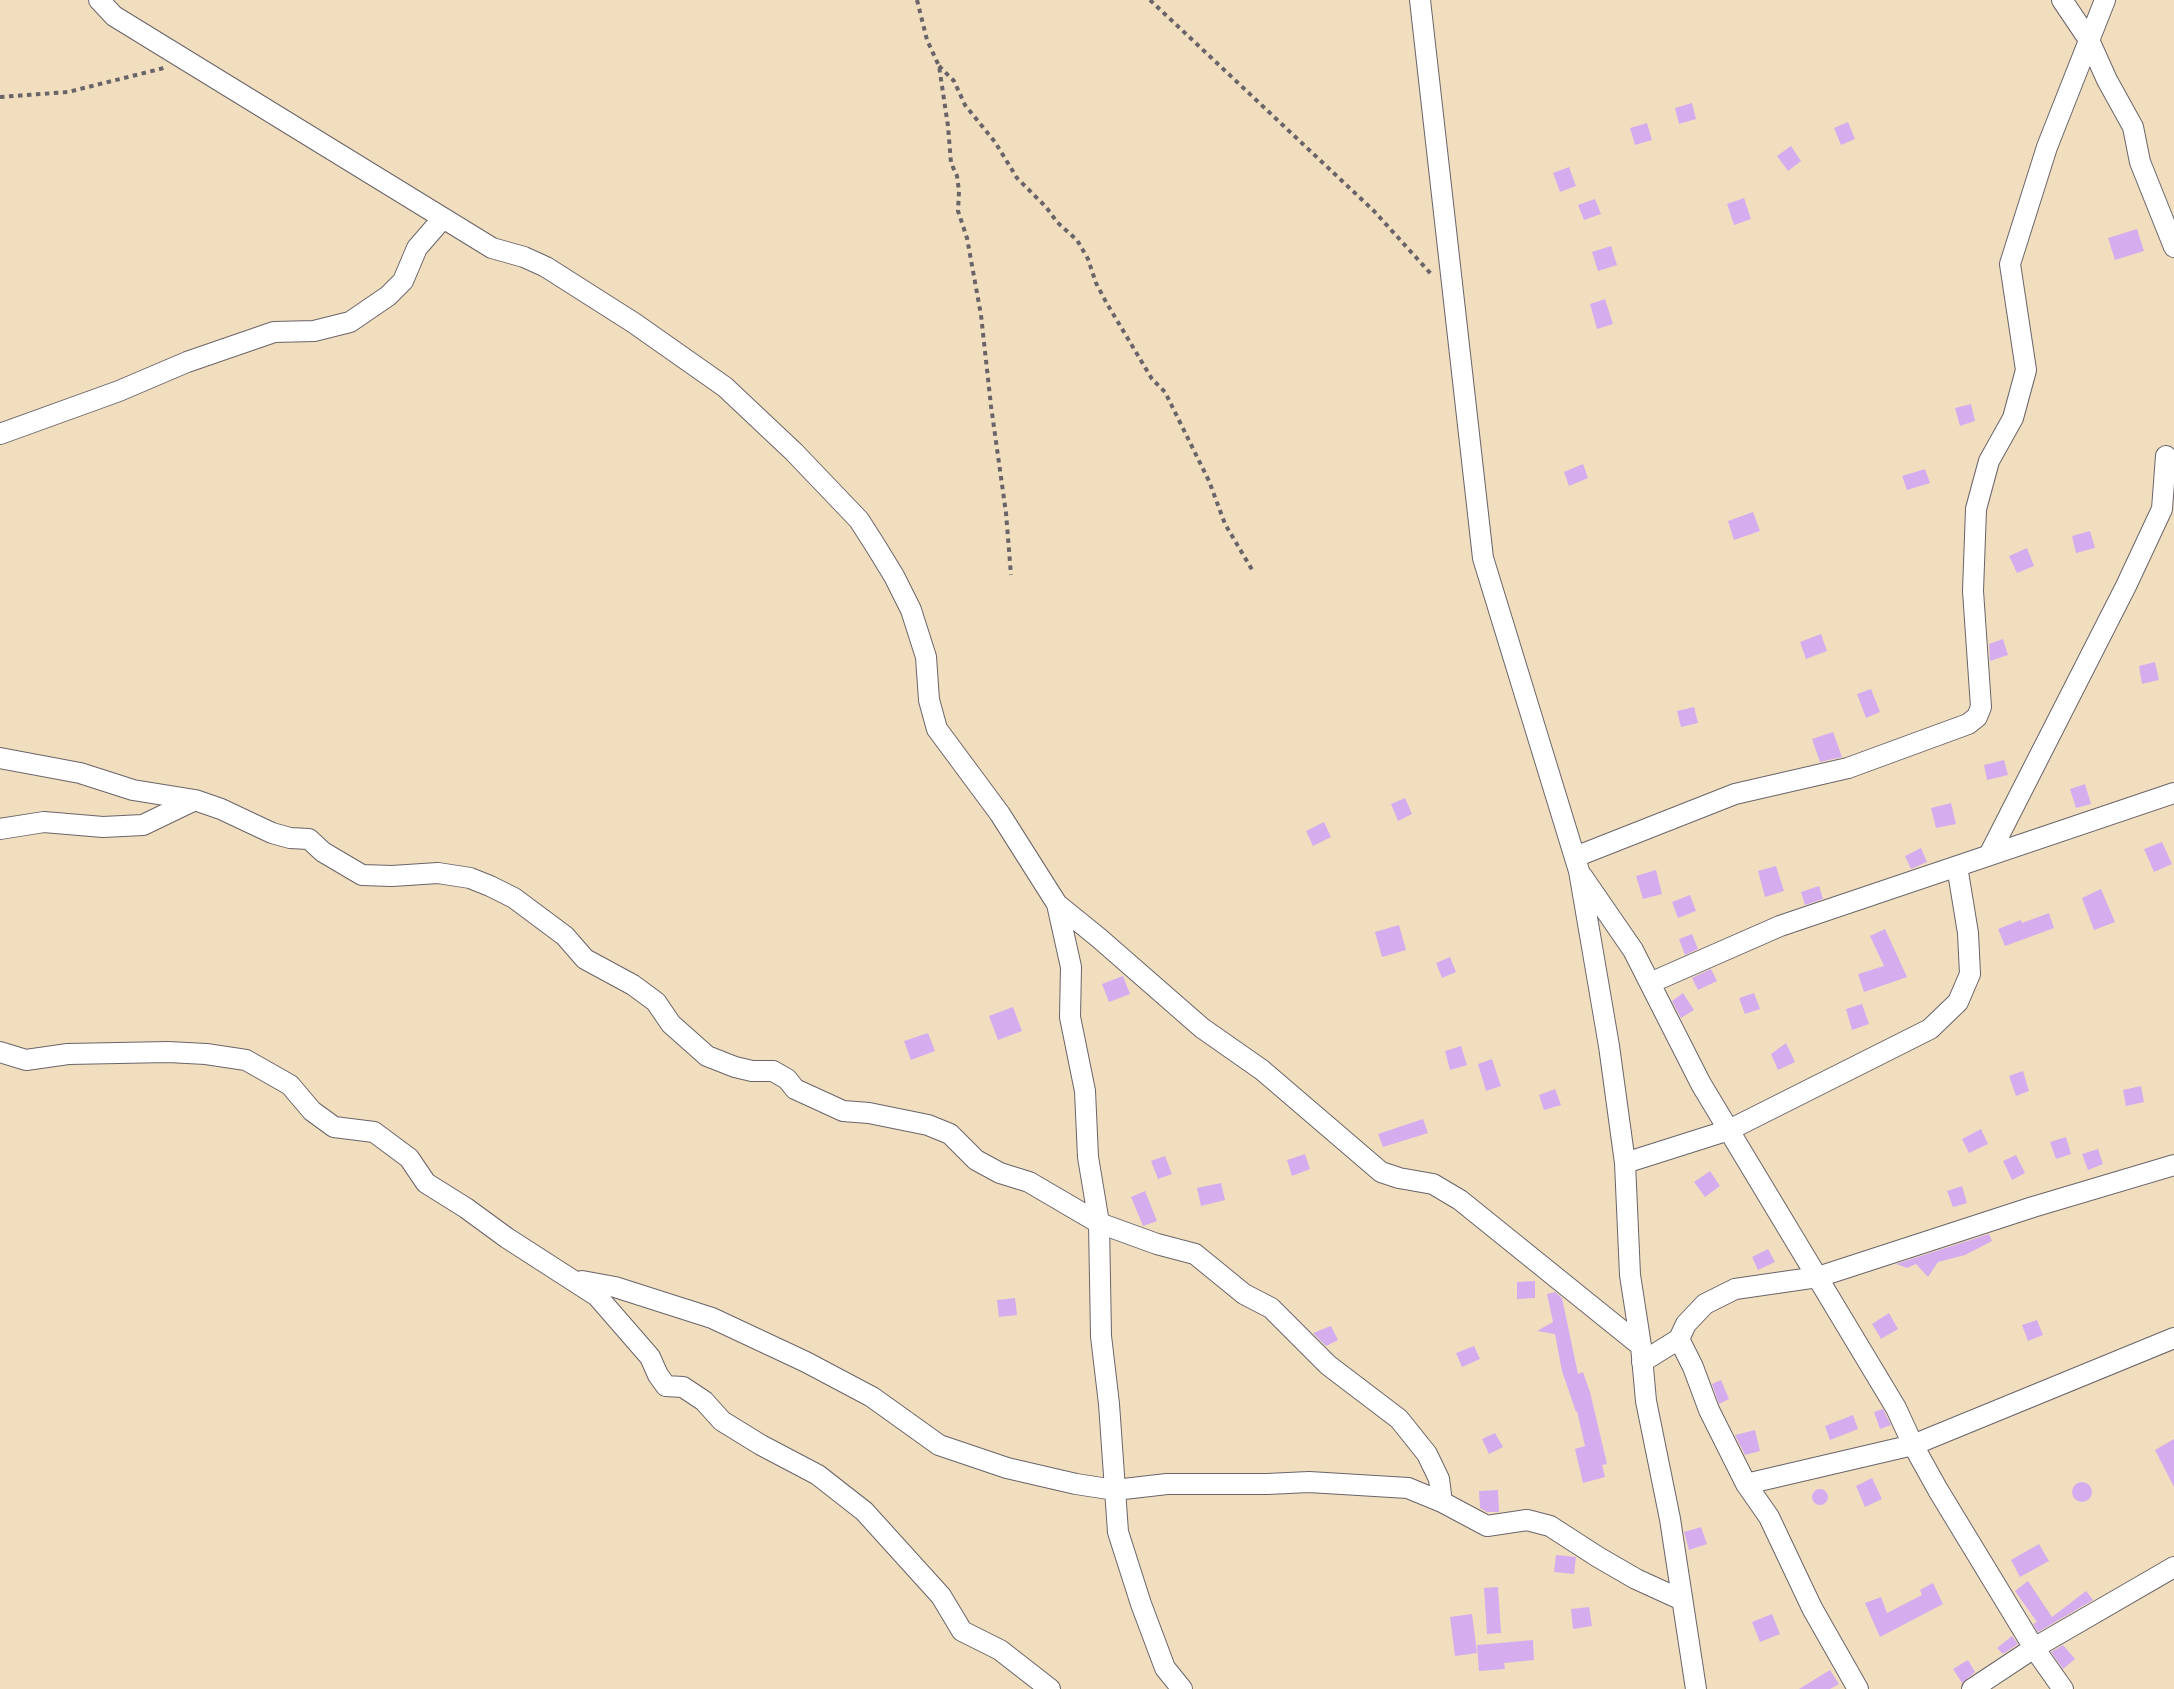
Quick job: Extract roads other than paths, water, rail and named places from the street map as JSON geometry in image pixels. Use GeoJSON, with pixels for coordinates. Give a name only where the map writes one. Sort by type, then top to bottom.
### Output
{"type":"FeatureCollection","features":[{"type":"Feature","properties":{"kind":"street"},"geometry":{"type":"LineString","coordinates":[[99,0],[114,16],[492,249],[524,257],[546,267],[634,323],[724,387],[794,452],[859,520],[894,576],[911,610],[926,657],[929,700],[937,729],[1000,814],[1057,904],[1202,1028],[1262,1070],[1381,1172],[1433,1184],[1460,1200],[1642,1354]]}},
{"type":"Feature","properties":{"kind":"street"},"geometry":{"type":"LineString","coordinates":[[1420,0],[1483,558],[1577,864],[1609,1046],[1625,1163],[1629,1275],[1642,1354],[1646,1401],[1670,1519],[1696,1689]]}},
{"type":"Feature","properties":{"kind":"street"},"geometry":{"type":"LineString","coordinates":[[2062,0],[2089,40],[2107,80],[2133,127],[2140,162],[2174,247]]}},
{"type":"Feature","properties":{"kind":"street"},"geometry":{"type":"LineString","coordinates":[[1577,864],[1735,794],[1848,768],[1968,724],[1977,717],[1981,707],[1973,591],[1976,509],[1989,461],[2013,418],[2026,370],[2010,264],[2047,147],[2105,0]]}},
{"type":"Feature","properties":{"kind":"street"},"geometry":{"type":"LineString","coordinates":[[0,434],[119,392],[188,362],[274,332],[314,331],[350,322],[388,296],[403,281],[417,248],[443,218]]}},
{"type":"Feature","properties":{"kind":"street"},"geometry":{"type":"LineString","coordinates":[[1989,855],[2126,586],[2162,509],[2166,456]]}},
{"type":"Feature","properties":{"kind":"street"},"geometry":{"type":"LineString","coordinates":[[0,758],[80,773],[133,790],[195,800],[221,809],[272,833],[290,838],[309,839],[323,852],[362,875],[438,873],[470,878],[514,898],[565,936],[585,959],[633,985],[656,1002],[671,1024],[707,1056],[735,1068],[773,1071],[787,1079],[795,1089],[843,1111],[868,1113],[928,1125],[950,1134],[976,1160],[1000,1173],[1029,1182],[1099,1222],[1157,1244],[1195,1254],[1244,1294],[1271,1308],[1328,1365],[1400,1419],[1427,1454],[1439,1479],[1442,1502]]}},
{"type":"Feature","properties":{"kind":"street"},"geometry":{"type":"LineString","coordinates":[[1650,983],[1780,926],[2174,793]]}},
{"type":"Feature","properties":{"kind":"street"},"geometry":{"type":"LineString","coordinates":[[0,829],[44,822],[103,827],[142,825],[195,800]]}},
{"type":"Feature","properties":{"kind":"street"},"geometry":{"type":"LineString","coordinates":[[1577,864],[1633,950],[1701,1084],[1896,1408],[1913,1445],[2034,1648],[2063,1689]]}},
{"type":"Feature","properties":{"kind":"street"},"geometry":{"type":"LineString","coordinates":[[1625,1163],[1729,1130],[1930,1029],[1958,1002],[1970,974],[1968,933],[1957,866]]}},
{"type":"Feature","properties":{"kind":"street"},"geometry":{"type":"LineString","coordinates":[[1057,904],[1071,967],[1070,1017],[1085,1091],[1088,1157],[1099,1222],[1101,1336],[1109,1404],[1118,1532],[1165,1668],[1182,1689]]}},
{"type":"Feature","properties":{"kind":"street"},"geometry":{"type":"LineString","coordinates":[[0,1052],[26,1060],[68,1054],[168,1052],[206,1054],[246,1060],[290,1085],[312,1111],[334,1127],[374,1132],[409,1158],[426,1183],[597,1296],[650,1356],[658,1376],[666,1386],[683,1387],[704,1401],[722,1421],[818,1475],[864,1511],[940,1596],[962,1631],[1000,1650],[1050,1689]]}},
{"type":"Feature","properties":{"kind":"street"},"geometry":{"type":"LineString","coordinates":[[1642,1354],[1679,1339],[1686,1324],[1705,1304],[1735,1289],[1818,1277],[2033,1207],[2174,1165]]}},
{"type":"Feature","properties":{"kind":"street"},"geometry":{"type":"LineString","coordinates":[[570,1279],[615,1287],[712,1318],[806,1362],[872,1397],[939,1446],[1007,1468],[1076,1484],[1115,1490],[1167,1484],[1310,1482],[1408,1488],[1442,1502],[1487,1526],[1527,1520],[1550,1526],[1636,1579],[1682,1600]]}},
{"type":"Feature","properties":{"kind":"street"},"geometry":{"type":"LineString","coordinates":[[1746,1484],[1913,1445],[2174,1338]]}},
{"type":"Feature","properties":{"kind":"street"},"geometry":{"type":"LineString","coordinates":[[1679,1339],[1693,1366],[1709,1410],[1746,1484],[1769,1517],[1812,1608],[1858,1689]]}},
{"type":"Feature","properties":{"kind":"street"},"geometry":{"type":"LineString","coordinates":[[1972,1689],[2034,1648],[2174,1567]]}}]}
